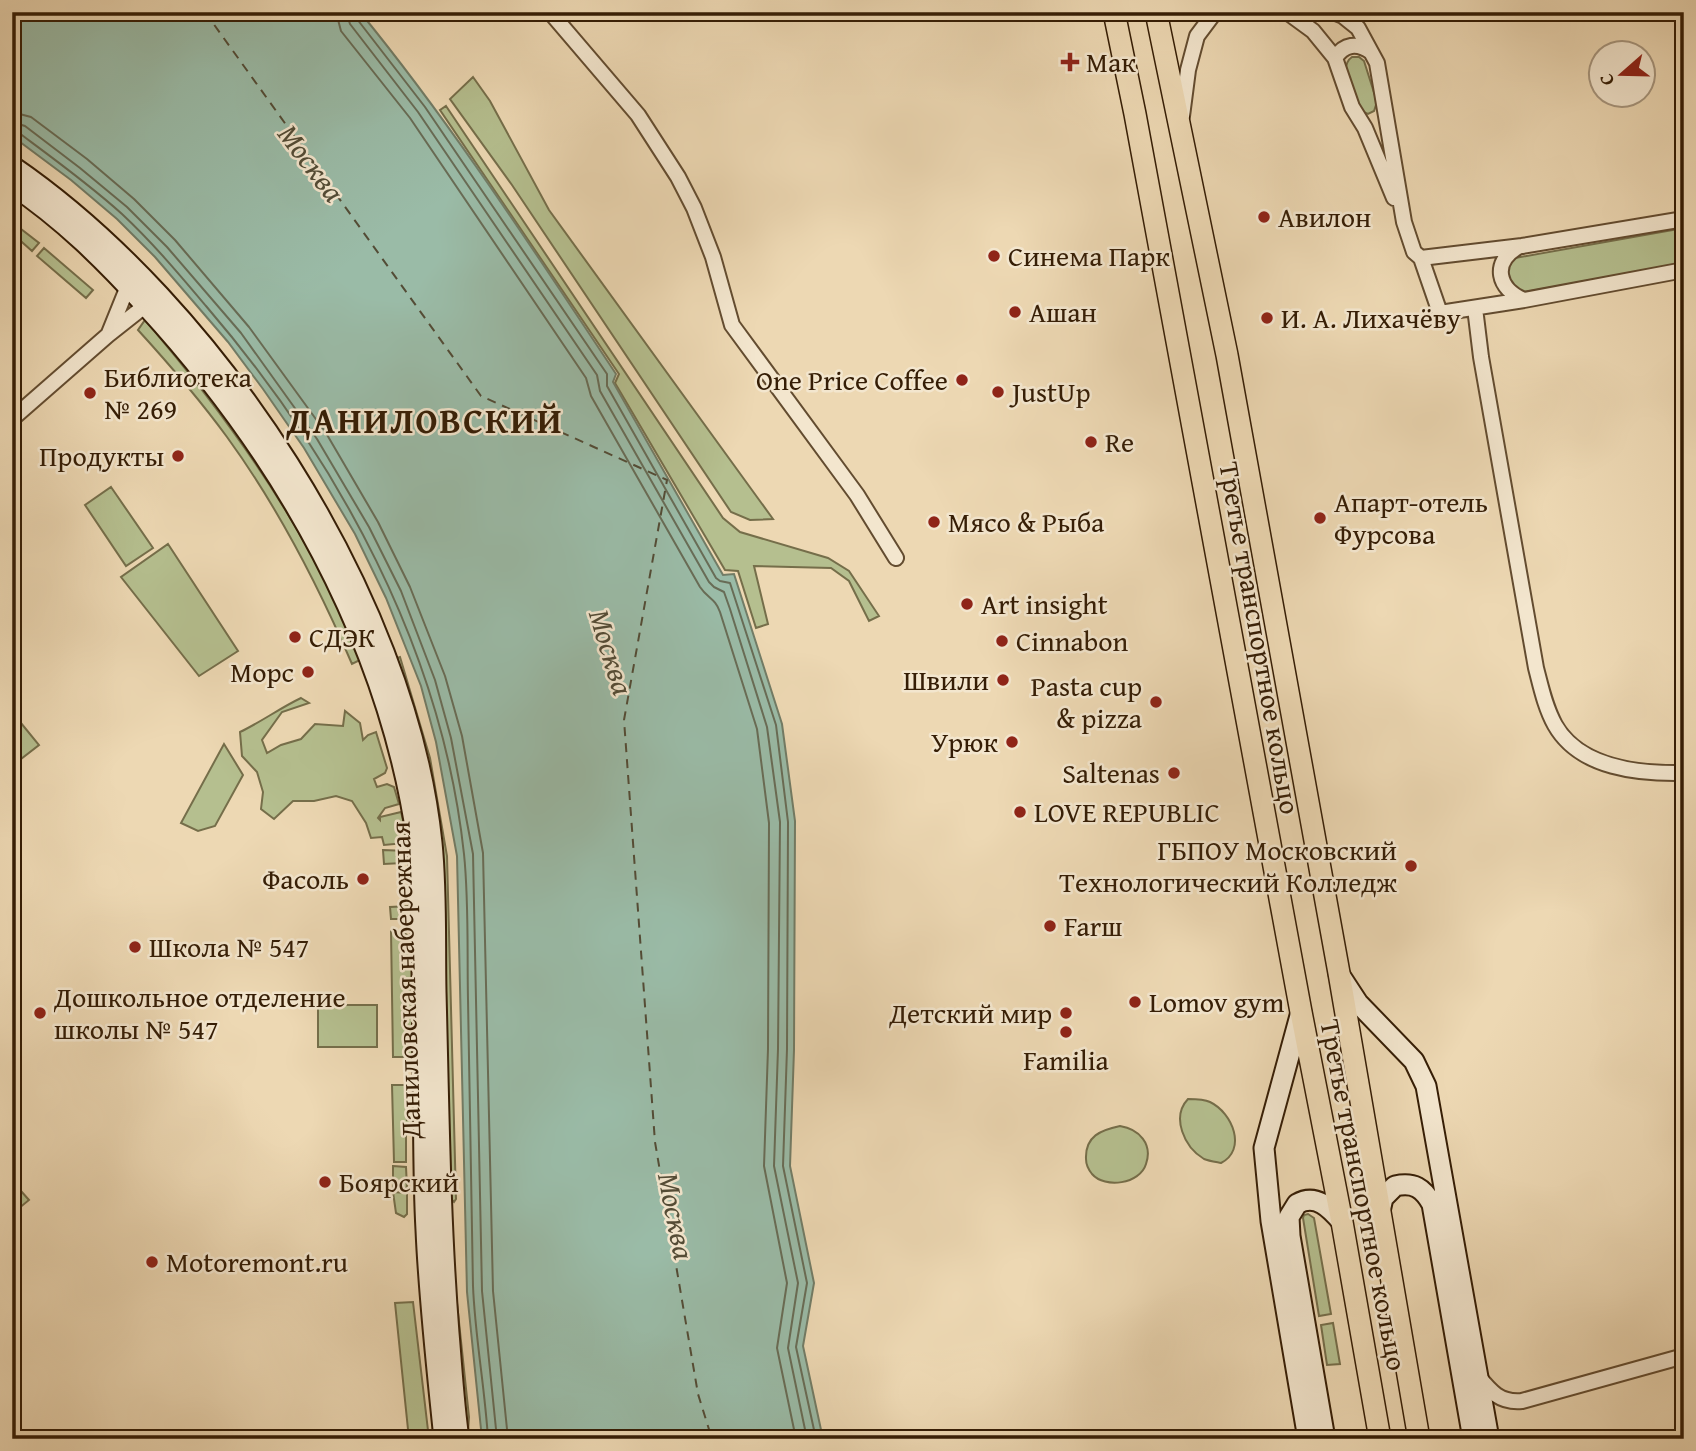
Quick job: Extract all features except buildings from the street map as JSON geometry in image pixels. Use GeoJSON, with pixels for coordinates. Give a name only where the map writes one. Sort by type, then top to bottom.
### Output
{"type":"FeatureCollection","features":[{"type":"Feature","properties":{"kind":"main road","name":"Третье транспортное кольцо"},"geometry":{"type":"LineString","coordinates":[[1114,12],[1342,1222],[1380,1439]]}},
{"type":"Feature","properties":{"kind":"main road","name":"Третье транспортное кольцо"},"geometry":{"type":"LineString","coordinates":[[1156,12],[1227,355],[1339,973],[1419,1439]]}},
{"type":"Feature","properties":{"kind":"main road","name":"Даниловская набережная"},"geometry":{"type":"LineString","coordinates":[[12,166],[65,205],[102,237],[176,314],[237,390],[307,494],[356,585],[389,664],[422,783],[432,844],[441,1220],[459,1439]]}},
{"type":"Feature","properties":{"kind":"main road","name":"Даниловская набережная"},"geometry":{"type":"LineString","coordinates":[[12,185],[68,227],[102,258],[214,384],[274,471],[307,528],[347,606],[374,670],[399,752],[417,844],[421,922],[426,1228],[444,1439]]}},
{"type":"Feature","properties":{"kind":"main road"},"geometry":{"type":"LineString","coordinates":[[1339,973],[1358,1003],[1414,1061],[1426,1086],[1489,1439]]}},
{"type":"Feature","properties":{"kind":"main road"},"geometry":{"type":"LineString","coordinates":[[1301,1012],[1263,1159],[1307,1439]]}},
{"type":"Feature","properties":{"kind":"main road"},"geometry":{"type":"LineString","coordinates":[[1379,1217],[1383,1198],[1395,1186],[1417,1186],[1426,1192],[1432,1204],[1473,1439]]}},
{"type":"Feature","properties":{"kind":"main road"},"geometry":{"type":"LineString","coordinates":[[1325,1439],[1289,1217],[1297,1204],[1309,1200],[1329,1207],[1342,1222]]}},
{"type":"Feature","properties":{"kind":"street"},"geometry":{"type":"LineString","coordinates":[[550,12],[638,114],[678,177],[694,208],[713,257],[732,325],[857,495],[896,558]]}},
{"type":"Feature","properties":{"kind":"street"},"geometry":{"type":"LineString","coordinates":[[1180,131],[1188,70],[1197,36],[1215,12]]}},
{"type":"Feature","properties":{"kind":"street"},"geometry":{"type":"LineString","coordinates":[[1287,12],[1313,31],[1335,58],[1352,107],[1404,222],[1440,313],[1684,270]]}},
{"type":"Feature","properties":{"kind":"street"},"geometry":{"type":"LineString","coordinates":[[1333,12],[1358,28],[1377,64],[1404,222]]}},
{"type":"Feature","properties":{"kind":"street"},"geometry":{"type":"LineString","coordinates":[[1335,58],[1341,49],[1350,46],[1363,46],[1371,52]]}},
{"type":"Feature","properties":{"kind":"street"},"geometry":{"type":"LineString","coordinates":[[1360,120],[1375,124],[1387,116]]}},
{"type":"Feature","properties":{"kind":"street"},"geometry":{"type":"LineString","coordinates":[[1417,255],[1519,247],[1684,219]]}},
{"type":"Feature","properties":{"kind":"street"},"geometry":{"type":"LineString","coordinates":[[1519,247],[1504,259],[1501,271],[1506,288],[1524,300]]}},
{"type":"Feature","properties":{"kind":"street"},"geometry":{"type":"LineString","coordinates":[[108,335],[128,286]]}},
{"type":"Feature","properties":{"kind":"street"},"geometry":{"type":"LineString","coordinates":[[12,419],[108,335],[146,306]]}},
{"type":"Feature","properties":{"kind":"street"},"geometry":{"type":"LineString","coordinates":[[1475,308],[1481,357],[1536,668],[1556,727],[1572,743],[1599,762],[1632,771],[1684,774]]}},
{"type":"Feature","properties":{"kind":"street"},"geometry":{"type":"LineString","coordinates":[[1477,1374],[1492,1393],[1511,1402],[1684,1356]]}},
{"type":"Feature","properties":{"kind":"shaded area"},"geometry":{"type":"Polygon","coordinates":[[[1352,57],[1359,57],[1364,61],[1377,102],[1374,111],[1368,114],[1359,110],[1348,82],[1346,68],[1352,57]]]}},
{"type":"Feature","properties":{"kind":"shaded area"},"geometry":{"type":"Polygon","coordinates":[[[473,77],[490,101],[549,210],[773,519],[750,520],[731,512],[512,185],[450,99],[473,77]]]}},
{"type":"Feature","properties":{"kind":"shaded area"},"geometry":{"type":"Polygon","coordinates":[[[446,106],[723,518],[740,532],[828,558],[849,571],[879,616],[869,621],[849,581],[831,568],[754,566],[768,624],[756,628],[738,571],[725,570],[615,383],[619,374],[440,110],[446,106]]]}},
{"type":"Feature","properties":{"kind":"shaded area"},"geometry":{"type":"Polygon","coordinates":[[[12,222],[39,243],[32,251],[12,236],[12,222]]]}},
{"type":"Feature","properties":{"kind":"shaded area"},"geometry":{"type":"Polygon","coordinates":[[[1684,228],[1684,263],[1520,293],[1511,287],[1507,269],[1515,258],[1684,228]]]}},
{"type":"Feature","properties":{"kind":"shaded area"},"geometry":{"type":"Polygon","coordinates":[[[44,248],[93,290],[86,298],[37,256],[44,248]]]}},
{"type":"Feature","properties":{"kind":"shaded area"},"geometry":{"type":"Polygon","coordinates":[[[145,320],[208,397],[267,481],[319,569],[360,660],[352,664],[296,547],[246,464],[195,396],[138,330],[145,320]]]}},
{"type":"Feature","properties":{"kind":"shaded area"},"geometry":{"type":"Polygon","coordinates":[[[111,487],[153,548],[126,566],[85,505],[111,487]]]}},
{"type":"Feature","properties":{"kind":"shaded area"},"geometry":{"type":"Polygon","coordinates":[[[168,544],[238,651],[199,676],[121,577],[168,544]]]}},
{"type":"Feature","properties":{"kind":"shaded area"},"geometry":{"type":"Polygon","coordinates":[[[400,657],[430,758],[447,856],[454,1202],[451,1199],[394,659],[400,657]]]}},
{"type":"Feature","properties":{"kind":"shaded area"},"geometry":{"type":"Polygon","coordinates":[[[301,698],[309,703],[282,712],[262,740],[267,753],[301,739],[315,724],[343,726],[345,711],[360,723],[363,740],[376,732],[387,768],[385,773],[374,779],[377,787],[387,784],[394,787],[399,804],[385,808],[378,818],[380,820],[380,817],[401,812],[408,840],[405,843],[384,845],[382,837],[371,838],[366,823],[352,801],[336,796],[314,801],[293,801],[274,819],[261,809],[263,792],[257,772],[242,756],[240,732],[301,698]]]}},
{"type":"Feature","properties":{"kind":"shaded area"},"geometry":{"type":"Polygon","coordinates":[[[12,712],[39,745],[12,766],[12,712]]]}},
{"type":"Feature","properties":{"kind":"shaded area"},"geometry":{"type":"Polygon","coordinates":[[[224,744],[243,775],[215,826],[198,831],[181,823],[224,744]]]}},
{"type":"Feature","properties":{"kind":"shaded area"},"geometry":{"type":"Polygon","coordinates":[[[383,850],[407,851],[408,860],[403,863],[384,864],[383,850]]]}},
{"type":"Feature","properties":{"kind":"shaded area"},"geometry":{"type":"Polygon","coordinates":[[[410,906],[410,917],[391,919],[390,907],[410,906]]]}},
{"type":"Feature","properties":{"kind":"shaded area"},"geometry":{"type":"Polygon","coordinates":[[[391,931],[407,935],[413,943],[415,1053],[412,1057],[393,1057],[391,931]]]}},
{"type":"Feature","properties":{"kind":"shaded area"},"geometry":{"type":"Polygon","coordinates":[[[318,1005],[377,1005],[377,1047],[318,1047],[318,1005]]]}},
{"type":"Feature","properties":{"kind":"shaded area"},"geometry":{"type":"Polygon","coordinates":[[[392,1085],[406,1085],[407,1120],[419,1120],[419,1127],[406,1133],[406,1162],[394,1162],[392,1085]]]}},
{"type":"Feature","properties":{"kind":"shaded area"},"geometry":{"type":"Polygon","coordinates":[[[1188,1099],[1210,1102],[1225,1114],[1230,1123],[1235,1141],[1233,1150],[1221,1163],[1204,1159],[1186,1139],[1180,1123],[1183,1106],[1188,1099]]]}},
{"type":"Feature","properties":{"kind":"shaded area"},"geometry":{"type":"Polygon","coordinates":[[[1120,1126],[1133,1130],[1143,1139],[1148,1157],[1137,1176],[1122,1182],[1105,1182],[1089,1170],[1086,1151],[1096,1135],[1120,1126]]]}},
{"type":"Feature","properties":{"kind":"shaded area"},"geometry":{"type":"Polygon","coordinates":[[[393,1166],[406,1167],[407,1188],[393,1187],[393,1166]]]}},
{"type":"Feature","properties":{"kind":"shaded area"},"geometry":{"type":"Polygon","coordinates":[[[12,1181],[29,1200],[12,1214],[12,1181]]]}},
{"type":"Feature","properties":{"kind":"shaded area"},"geometry":{"type":"Polygon","coordinates":[[[393,1192],[407,1193],[407,1214],[404,1217],[396,1213],[393,1192]]]}},
{"type":"Feature","properties":{"kind":"shaded area"},"geometry":{"type":"Polygon","coordinates":[[[1308,1214],[1314,1218],[1331,1314],[1319,1316],[1303,1218],[1308,1214]]]}},
{"type":"Feature","properties":{"kind":"shaded area"},"geometry":{"type":"Polygon","coordinates":[[[413,1302],[429,1439],[409,1439],[395,1303],[413,1302]]]}},
{"type":"Feature","properties":{"kind":"shaded area"},"geometry":{"type":"Polygon","coordinates":[[[457,1303],[469,1417],[468,1432],[463,1419],[455,1317],[457,1303]]]}},
{"type":"Feature","properties":{"kind":"shaded area"},"geometry":{"type":"Polygon","coordinates":[[[1333,1323],[1340,1364],[1327,1365],[1321,1325],[1333,1323]]]}},
{"type":"Feature","properties":{"kind":"water","name":"Москва"},"geometry":{"type":"Polygon","coordinates":[[[12,12],[360,12],[461,145],[555,282],[616,374],[613,382],[723,575],[734,574],[782,724],[795,821],[794,1050],[790,1166],[814,1283],[803,1346],[823,1439],[482,1439],[467,1292],[457,856],[436,742],[421,686],[386,598],[355,534],[304,448],[263,389],[228,342],[155,257],[117,219],[71,180],[12,136],[12,12]]]}},
{"type":"Feature","properties":{"kind":"ferry route"},"geometry":{"type":"LineString","coordinates":[[205,12],[481,396],[667,480],[624,720],[655,1142],[698,1394],[712,1439]]}},
{"type":"Feature","properties":{"kind":"place","name":"Мак"},"geometry":{"type":"Point","coordinates":[1070,62]}},
{"type":"Feature","properties":{"kind":"place","name":"Авилон"},"geometry":{"type":"Point","coordinates":[1264,217]}},
{"type":"Feature","properties":{"kind":"place","name":"Синема Парк"},"geometry":{"type":"Point","coordinates":[994,256]}},
{"type":"Feature","properties":{"kind":"place","name":"Ашан"},"geometry":{"type":"Point","coordinates":[1015,312]}},
{"type":"Feature","properties":{"kind":"place","name":"И. А. Лихачёву"},"geometry":{"type":"Point","coordinates":[1267,318]}},
{"type":"Feature","properties":{"kind":"place","name":"One Price Coffee"},"geometry":{"type":"Point","coordinates":[962,380]}},
{"type":"Feature","properties":{"kind":"place","name":"JustUp"},"geometry":{"type":"Point","coordinates":[998,392]}},
{"type":"Feature","properties":{"kind":"place","name":"Библиотека № 269"},"geometry":{"type":"Point","coordinates":[90,393]}},
{"type":"Feature","properties":{"kind":"place","name":"Re"},"geometry":{"type":"Point","coordinates":[1091,442]}},
{"type":"Feature","properties":{"kind":"place","name":"Продукты"},"geometry":{"type":"Point","coordinates":[178,456]}},
{"type":"Feature","properties":{"kind":"place","name":"Апарт-отель Фурсова"},"geometry":{"type":"Point","coordinates":[1320,518]}},
{"type":"Feature","properties":{"kind":"place","name":"Мясо & Рыба"},"geometry":{"type":"Point","coordinates":[934,522]}},
{"type":"Feature","properties":{"kind":"place","name":"Art insight"},"geometry":{"type":"Point","coordinates":[967,604]}},
{"type":"Feature","properties":{"kind":"place","name":"СДЭК"},"geometry":{"type":"Point","coordinates":[295,637]}},
{"type":"Feature","properties":{"kind":"place","name":"Cinnabon"},"geometry":{"type":"Point","coordinates":[1002,641]}},
{"type":"Feature","properties":{"kind":"place","name":"Морс"},"geometry":{"type":"Point","coordinates":[308,672]}},
{"type":"Feature","properties":{"kind":"place","name":"Швили"},"geometry":{"type":"Point","coordinates":[1003,680]}},
{"type":"Feature","properties":{"kind":"place","name":"Pasta cup & pizza"},"geometry":{"type":"Point","coordinates":[1156,702]}},
{"type":"Feature","properties":{"kind":"place","name":"Урюк"},"geometry":{"type":"Point","coordinates":[1012,742]}},
{"type":"Feature","properties":{"kind":"place","name":"Saltenas"},"geometry":{"type":"Point","coordinates":[1174,773]}},
{"type":"Feature","properties":{"kind":"place","name":"LOVE REPUBLIC"},"geometry":{"type":"Point","coordinates":[1020,812]}},
{"type":"Feature","properties":{"kind":"place","name":"ГБПОУ Московский Технологический Колледж"},"geometry":{"type":"Point","coordinates":[1411,866]}},
{"type":"Feature","properties":{"kind":"place","name":"Фасоль"},"geometry":{"type":"Point","coordinates":[363,879]}},
{"type":"Feature","properties":{"kind":"place","name":"Farш"},"geometry":{"type":"Point","coordinates":[1050,926]}},
{"type":"Feature","properties":{"kind":"place","name":"Школа № 547"},"geometry":{"type":"Point","coordinates":[135,947]}},
{"type":"Feature","properties":{"kind":"place","name":"Lomov gym"},"geometry":{"type":"Point","coordinates":[1135,1002]}},
{"type":"Feature","properties":{"kind":"place","name":"Дошкольное отделение школы № 547"},"geometry":{"type":"Point","coordinates":[40,1013]}},
{"type":"Feature","properties":{"kind":"place","name":"Детский мир"},"geometry":{"type":"Point","coordinates":[1066,1013]}},
{"type":"Feature","properties":{"kind":"place","name":"Familia"},"geometry":{"type":"Point","coordinates":[1066,1032]}},
{"type":"Feature","properties":{"kind":"place","name":"Боярский"},"geometry":{"type":"Point","coordinates":[325,1182]}},
{"type":"Feature","properties":{"kind":"place","name":"Motoremont.ru"},"geometry":{"type":"Point","coordinates":[152,1262]}},
{"type":"Feature","properties":{"kind":"district","name":"ДАНИЛОВСКИЙ"},"geometry":{"type":"Point","coordinates":[425,421]}}]}
